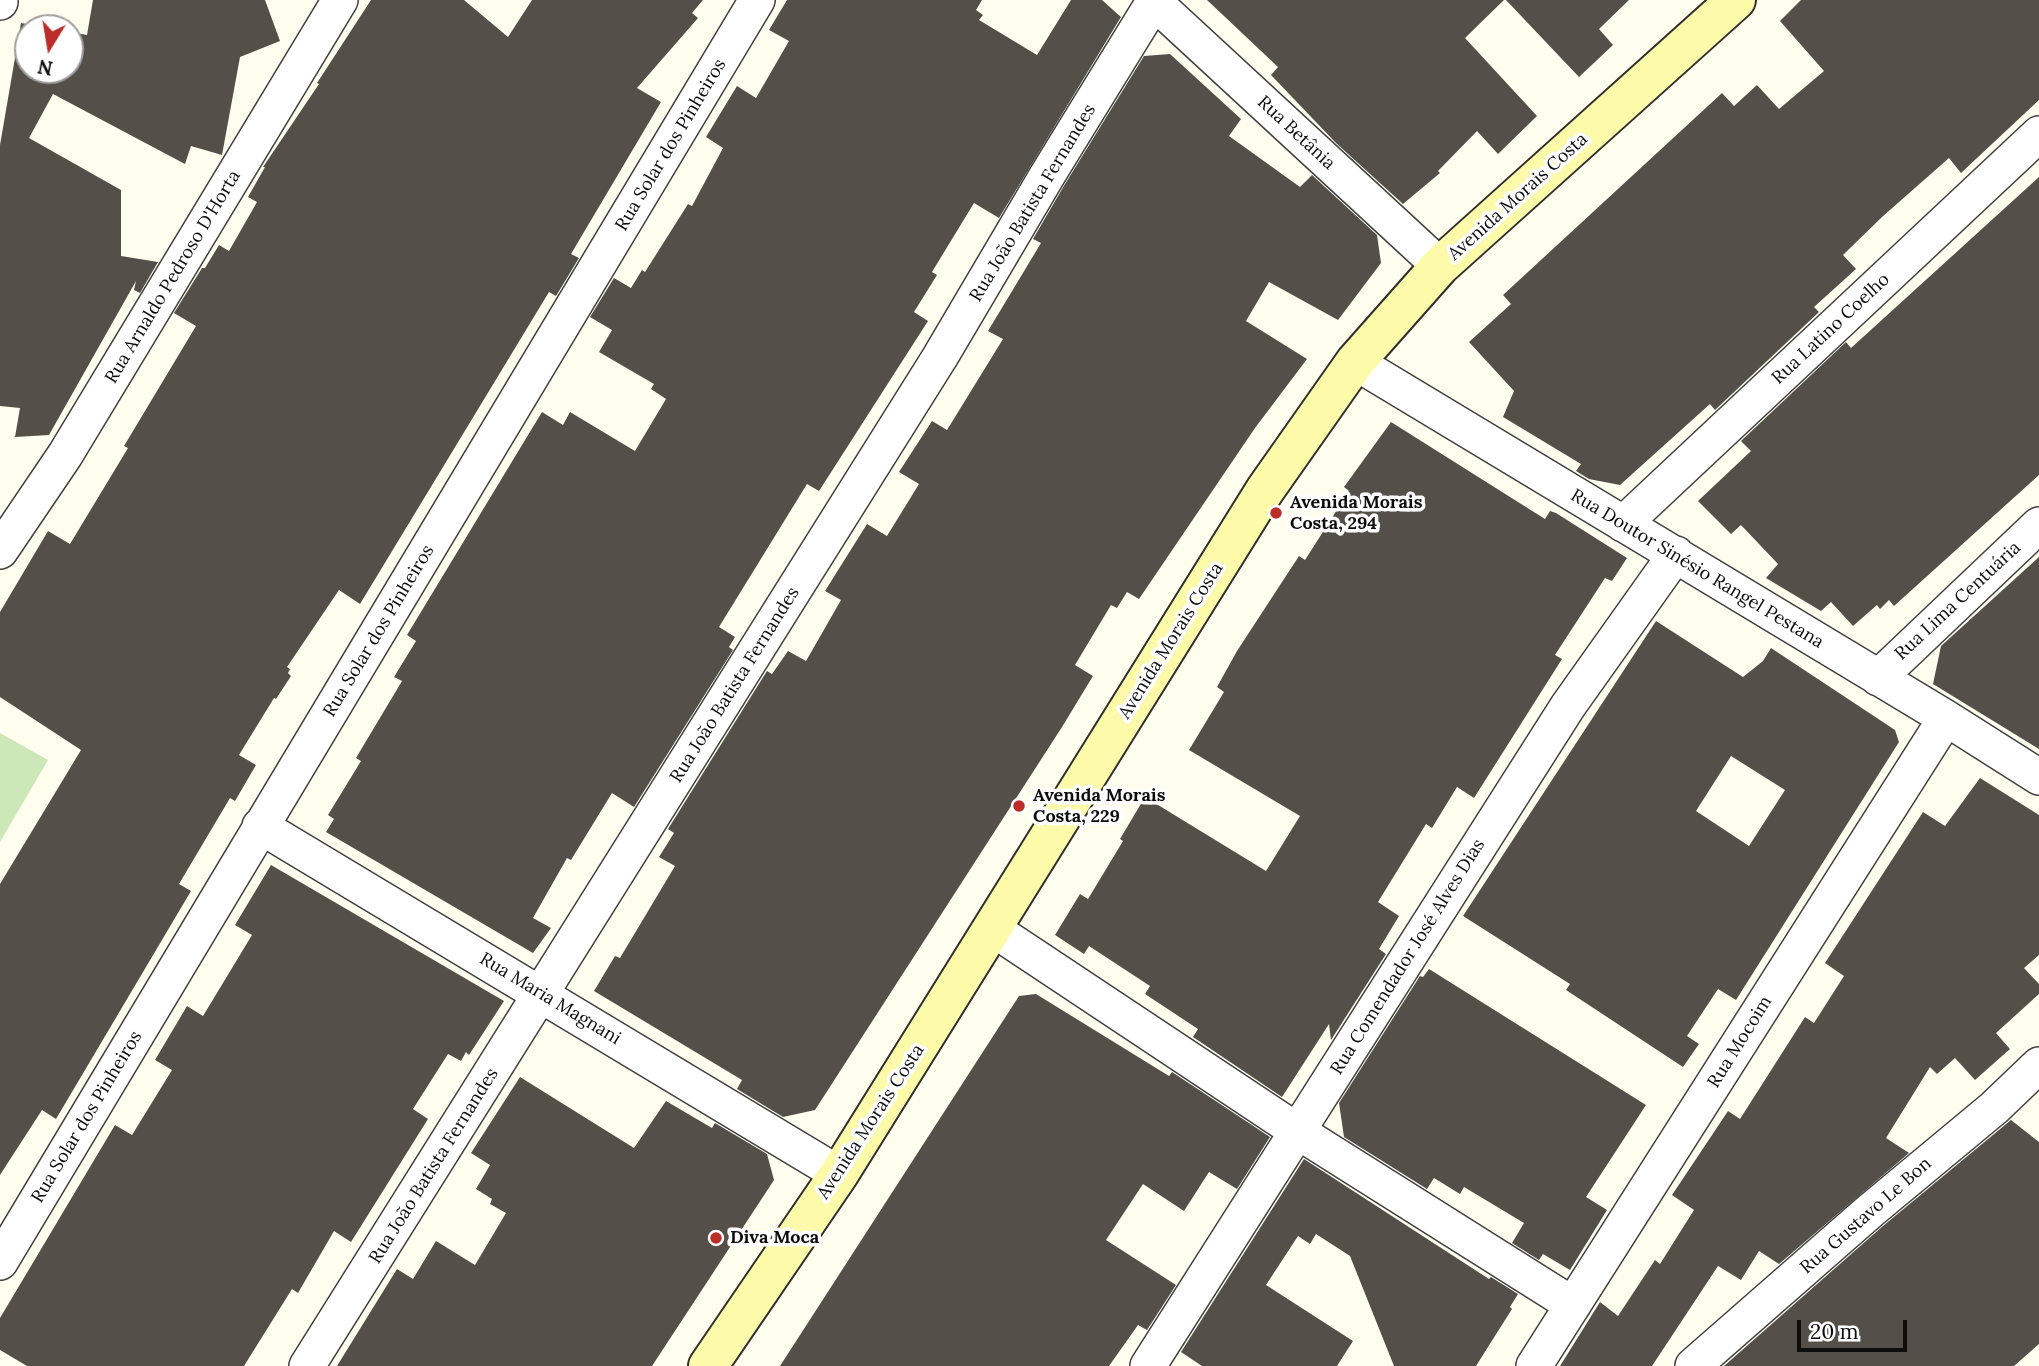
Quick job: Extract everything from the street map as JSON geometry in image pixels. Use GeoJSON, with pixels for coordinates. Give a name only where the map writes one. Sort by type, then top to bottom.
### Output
{"type":"FeatureCollection","features":[{"type":"Feature","properties":{"kind":"street","name":"Rua Arnaldo Pedroso D'Horta"},"geometry":{"type":"LineString","coordinates":[[0,551],[65,455],[341,0]]}},
{"type":"Feature","properties":{"kind":"street","name":"Rua Solar dos Pinheiros"},"geometry":{"type":"LineString","coordinates":[[0,1262],[757,0]]}},
{"type":"Feature","properties":{"kind":"street","name":"Avenida Morais Costa"},"geometry":{"type":"LineString","coordinates":[[708,1366],[839,1174],[1265,490],[1355,362],[1440,266],[1736,0]]}},
{"type":"Feature","properties":{"kind":"street","name":"Rua Betânia"},"geometry":{"type":"LineString","coordinates":[[1154,1],[1440,266]]}},
{"type":"Feature","properties":{"kind":"street","name":"Rua João Batista Fernandes"},"geometry":{"type":"LineString","coordinates":[[307,1366],[940,357],[1154,1]]}},
{"type":"Feature","properties":{"kind":"street","name":"Rua Latino Coelho"},"geometry":{"type":"LineString","coordinates":[[1623,524],[2039,134]]}},
{"type":"Feature","properties":{"kind":"street","name":"Rua Doutor Sinésio Rangel Pestana"},"geometry":{"type":"LineString","coordinates":[[1355,362],[1676,554],[2039,777]]}},
{"type":"Feature","properties":{"kind":"street","name":"Rua Lima Centuária"},"geometry":{"type":"LineString","coordinates":[[1878,678],[2039,525]]}},
{"type":"Feature","properties":{"kind":"street","name":"Rua Comendador José Alves Dias"},"geometry":{"type":"LineString","coordinates":[[1148,1366],[1568,706],[1676,554]]}},
{"type":"Feature","properties":{"kind":"street","name":"Rua Mocoim"},"geometry":{"type":"LineString","coordinates":[[1534,1366],[1946,718]]}},
{"type":"Feature","properties":{"kind":"street","name":"Rua Maria Magnani"},"geometry":{"type":"LineString","coordinates":[[260,827],[839,1174]]}},
{"type":"Feature","properties":{"kind":"street"},"geometry":{"type":"LineString","coordinates":[[993,929],[1297,1131],[1573,1305]]}},
{"type":"Feature","properties":{"kind":"street","name":"Rua Gustavo Le Bon"},"geometry":{"type":"LineString","coordinates":[[1693,1366],[1870,1211],[1994,1108],[2039,1065]]}},
{"type":"Feature","properties":{"kind":"green space"},"geometry":{"type":"Polygon","coordinates":[[[0,733],[48,760],[0,842],[0,733]]]}},
{"type":"Feature","properties":{"kind":"building"},"geometry":{"type":"Polygon","coordinates":[[[93,0],[265,0],[280,41],[240,57],[222,155],[191,146],[185,164],[53,94],[29,138],[121,190],[121,256],[158,262],[140,293],[134,290],[136,281],[49,435],[15,437],[20,408],[0,406],[0,145],[14,64],[14,84],[84,84],[84,34],[87,35],[93,0]]]}},
{"type":"Feature","properties":{"kind":"building"},"geometry":{"type":"Polygon","coordinates":[[[371,0],[464,0],[508,37],[532,0],[703,0],[692,13],[698,18],[637,88],[661,102],[571,254],[579,258],[556,296],[549,292],[360,604],[339,590],[287,667],[291,676],[276,699],[274,698],[239,755],[256,765],[235,801],[230,798],[179,884],[191,891],[56,1119],[42,1110],[0,1175],[0,884],[81,750],[0,697],[0,612],[48,531],[70,544],[128,448],[124,446],[196,326],[174,313],[219,245],[229,251],[257,202],[248,197],[263,167],[371,0]]]}},
{"type":"Feature","properties":{"kind":"building"},"geometry":{"type":"Polygon","coordinates":[[[787,0],[982,0],[976,10],[983,15],[979,20],[1037,55],[1071,0],[1102,0],[1121,17],[999,218],[974,203],[932,272],[937,275],[914,312],[928,321],[819,491],[807,484],[719,627],[735,637],[729,647],[733,650],[634,807],[612,793],[571,860],[567,858],[533,918],[551,928],[533,953],[326,832],[334,819],[328,815],[361,761],[356,758],[402,681],[394,677],[416,641],[407,635],[542,412],[563,425],[570,412],[635,451],[666,399],[651,389],[654,384],[599,352],[612,330],[590,317],[614,278],[631,288],[642,270],[645,272],[688,204],[692,206],[723,148],[706,137],[737,86],[756,98],[789,41],[769,30],[787,0]]]}},
{"type":"Feature","properties":{"kind":"building"},"geometry":{"type":"Polygon","coordinates":[[[1207,0],[1504,0],[1465,38],[1537,116],[1498,154],[1477,131],[1438,171],[1440,173],[1403,204],[1336,143],[1271,75],[1278,67],[1207,0]]]}},
{"type":"Feature","properties":{"kind":"building"},"geometry":{"type":"Polygon","coordinates":[[[1506,0],[1629,0],[1599,29],[1613,45],[1579,77],[1506,0]]]}},
{"type":"Feature","properties":{"kind":"building"},"geometry":{"type":"Polygon","coordinates":[[[1801,0],[2039,0],[2039,100],[1961,173],[1949,158],[1882,217],[1843,255],[1856,269],[1814,307],[1819,312],[1715,410],[1710,404],[1620,485],[1589,479],[1576,471],[1581,464],[1503,417],[1514,391],[1469,342],[1511,304],[1503,295],[1722,93],[1734,106],[1757,85],[1779,109],[1824,71],[1780,21],[1801,0]]]}},
{"type":"Feature","properties":{"kind":"building"},"geometry":{"type":"Polygon","coordinates":[[[1170,54],[1241,119],[1229,136],[1300,187],[1312,175],[1377,235],[1381,263],[1338,320],[1269,282],[1246,321],[1307,359],[1255,428],[1139,599],[1127,592],[1117,608],[1111,605],[1075,665],[1093,676],[815,1110],[783,1117],[737,1089],[742,1080],[594,991],[615,956],[620,958],[675,866],[659,857],[674,833],[668,829],[767,671],[772,674],[788,651],[806,661],[841,600],[825,591],[867,524],[887,536],[919,484],[899,472],[932,421],[947,430],[1003,339],[988,331],[1041,243],[1033,239],[1065,184],[1144,56],[1170,54]]]}},
{"type":"Feature","properties":{"kind":"building"},"geometry":{"type":"Polygon","coordinates":[[[2039,177],[2039,475],[1894,606],[1889,600],[1880,609],[1877,605],[1853,626],[1831,602],[1821,611],[1766,578],[1778,564],[1741,525],[1731,534],[1698,501],[1751,451],[1741,441],[1846,342],[1851,348],[2039,177]]]}},
{"type":"Feature","properties":{"kind":"building"},"geometry":{"type":"Polygon","coordinates":[[[1391,422],[1545,519],[1550,511],[1556,513],[1627,558],[1612,581],[1605,578],[1555,655],[1562,659],[1474,798],[1457,787],[1432,828],[1426,824],[1378,902],[1399,916],[1379,949],[1386,954],[1331,1040],[1329,1024],[1282,1097],[1193,1037],[1198,1029],[1145,994],[1150,986],[1089,946],[1084,954],[1055,935],[1080,894],[1088,899],[1123,841],[1120,839],[1145,797],[1266,871],[1300,816],[1189,750],[1224,692],[1217,687],[1237,651],[1299,556],[1305,560],[1349,491],[1344,487],[1391,422]]]}},
{"type":"Feature","properties":{"kind":"building"},"geometry":{"type":"Polygon","coordinates":[[[2039,557],[2039,749],[1933,684],[1941,646],[2039,557]]]}},
{"type":"Feature","properties":{"kind":"building"},"geometry":{"type":"Polygon","coordinates":[[[1656,621],[1743,677],[1763,661],[1771,648],[1895,730],[1899,742],[1736,1000],[1718,989],[1687,1036],[1699,1044],[1683,1067],[1566,990],[1570,984],[1463,916],[1656,621]],[[1731,756],[1696,811],[1749,846],[1785,790],[1731,756]]]}},
{"type":"Feature","properties":{"kind":"building"},"geometry":{"type":"Polygon","coordinates":[[[1980,778],[2039,815],[2039,955],[2024,968],[2039,984],[2039,994],[1996,1033],[2010,1049],[1975,1080],[1955,1058],[1937,1074],[1930,1067],[1886,1138],[1909,1153],[1779,1264],[1759,1251],[1741,1280],[1718,1266],[1652,1366],[1560,1366],[1600,1302],[1618,1316],[1655,1260],[1660,1264],[1694,1210],[1672,1195],[1728,1111],[1740,1119],[1805,1017],[1814,1023],[1844,976],[1825,963],[1923,812],[1945,826],[1980,778]]]}},
{"type":"Feature","properties":{"kind":"building"},"geometry":{"type":"Polygon","coordinates":[[[271,865],[504,1001],[469,1055],[466,1052],[461,1061],[448,1054],[413,1109],[428,1119],[351,1242],[334,1231],[298,1293],[292,1289],[244,1366],[27,1366],[0,1350],[0,1318],[115,1125],[132,1135],[172,1070],[155,1060],[187,1006],[203,1016],[252,935],[235,925],[271,865]]]}},
{"type":"Feature","properties":{"kind":"building"},"geometry":{"type":"Polygon","coordinates":[[[1429,969],[1646,1105],[1586,1197],[1607,1210],[1570,1270],[1543,1254],[1539,1260],[1512,1243],[1524,1223],[1464,1187],[1460,1194],[1434,1178],[1427,1189],[1344,1137],[1339,1103],[1420,976],[1423,977],[1429,969]]]}},
{"type":"Feature","properties":{"kind":"building"},"geometry":{"type":"Polygon","coordinates":[[[1036,994],[1169,1076],[1172,1072],[1270,1137],[1237,1189],[1209,1172],[1184,1211],[1143,1184],[1106,1240],[1176,1285],[1147,1330],[1138,1325],[1109,1366],[780,1366],[1019,996],[1036,994]]]}},
{"type":"Feature","properties":{"kind":"building"},"geometry":{"type":"Polygon","coordinates":[[[520,1077],[634,1148],[666,1101],[712,1128],[715,1123],[767,1154],[774,1180],[652,1366],[337,1366],[397,1269],[413,1279],[436,1241],[475,1265],[506,1213],[490,1204],[492,1199],[476,1189],[490,1165],[471,1153],[520,1077]]]}},
{"type":"Feature","properties":{"kind":"building"},"geometry":{"type":"Polygon","coordinates":[[[2011,1120],[2039,1142],[2039,1344],[2014,1366],[1724,1366],[1883,1226],[2011,1120]]]}},
{"type":"Feature","properties":{"kind":"building"},"geometry":{"type":"Polygon","coordinates":[[[1304,1159],[1489,1279],[1491,1277],[1518,1294],[1510,1307],[1512,1309],[1476,1366],[1394,1366],[1350,1256],[1316,1234],[1310,1244],[1298,1236],[1266,1285],[1353,1341],[1337,1366],[1202,1366],[1181,1352],[1304,1159]]]}},
{"type":"Feature","properties":{"kind":"place","name":"Avenida Morais Costa, 294"},"geometry":{"type":"Point","coordinates":[1276,513]}},
{"type":"Feature","properties":{"kind":"place","name":"Avenida Morais Costa, 229"},"geometry":{"type":"Point","coordinates":[1019,806]}},
{"type":"Feature","properties":{"kind":"place","name":"Diva Moca"},"geometry":{"type":"Point","coordinates":[716,1238]}}]}
